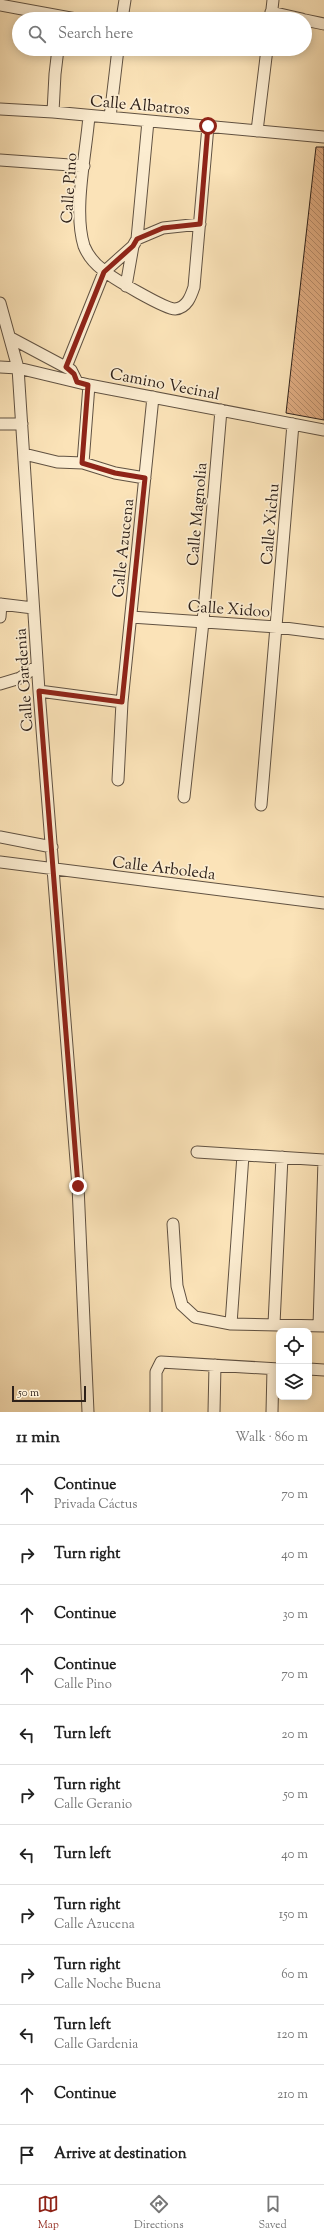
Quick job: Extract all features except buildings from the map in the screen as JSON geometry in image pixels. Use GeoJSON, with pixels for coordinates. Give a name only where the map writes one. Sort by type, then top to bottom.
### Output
{"type":"FeatureCollection","features":[{"type":"Feature","properties":{"kind":"street"},"geometry":{"type":"LineString","coordinates":[[123,12],[125,0]]}},
{"type":"Feature","properties":{"kind":"street"},"geometry":{"type":"LineString","coordinates":[[271,12],[273,0]]}},
{"type":"Feature","properties":{"kind":"street"},"geometry":{"type":"LineString","coordinates":[[0,5],[34,12]]}},
{"type":"Feature","properties":{"kind":"street"},"geometry":{"type":"LineString","coordinates":[[312,21],[324,24]]}},
{"type":"Feature","properties":{"kind":"street"},"geometry":{"type":"LineString","coordinates":[[54,112],[57,56]]}},
{"type":"Feature","properties":{"kind":"street"},"geometry":{"type":"LineString","coordinates":[[110,117],[117,56]]}},
{"type":"Feature","properties":{"kind":"street"},"geometry":{"type":"LineString","coordinates":[[257,131],[266,56]]}},
{"type":"Feature","properties":{"kind":"street","name":"Calle Albatros"},"geometry":{"type":"LineString","coordinates":[[0,109],[54,112],[324,137]]}},
{"type":"Feature","properties":{"kind":"street","name":"Calle Pino"},"geometry":{"type":"LineString","coordinates":[[89,116],[80,228],[85,248],[91,260],[104,272],[126,286],[164,305],[176,309],[184,306],[189,300],[194,287],[200,224]]}},
{"type":"Feature","properties":{"kind":"street"},"geometry":{"type":"LineString","coordinates":[[126,286],[135,243],[148,121]]}},
{"type":"Feature","properties":{"kind":"street"},"geometry":{"type":"LineString","coordinates":[[66,367],[104,272],[135,243],[163,228],[200,224],[208,126]]}},
{"type":"Feature","properties":{"kind":"street"},"geometry":{"type":"LineString","coordinates":[[0,160],[84,166]]}},
{"type":"Feature","properties":{"kind":"street","name":"Calle Gardenia"},"geometry":{"type":"LineString","coordinates":[[0,303],[11,338],[18,368],[37,666],[78,1186],[88,1412]]}},
{"type":"Feature","properties":{"kind":"street"},"geometry":{"type":"LineString","coordinates":[[11,338],[66,367],[74,374],[77,382]]}},
{"type":"Feature","properties":{"kind":"street","name":"Camino Vecinal"},"geometry":{"type":"LineString","coordinates":[[0,368],[18,368],[88,385],[324,430]]}},
{"type":"Feature","properties":{"kind":"street"},"geometry":{"type":"LineString","coordinates":[[82,463],[88,385]]}},
{"type":"Feature","properties":{"kind":"street","name":"Calle Azucena"},"geometry":{"type":"LineString","coordinates":[[118,780],[122,702],[153,397]]}},
{"type":"Feature","properties":{"kind":"street","name":"Calle Magnolia"},"geometry":{"type":"LineString","coordinates":[[184,797],[203,622],[221,410]]}},
{"type":"Feature","properties":{"kind":"street"},"geometry":{"type":"LineString","coordinates":[[0,424],[22,424]]}},
{"type":"Feature","properties":{"kind":"street","name":"Calle Xichu"},"geometry":{"type":"LineString","coordinates":[[260,805],[277,627],[293,424]]}},
{"type":"Feature","properties":{"kind":"street"},"geometry":{"type":"LineString","coordinates":[[24,454],[57,462],[82,463],[115,473],[145,478]]}},
{"type":"Feature","properties":{"kind":"street"},"geometry":{"type":"LineString","coordinates":[[0,617],[1,604],[33,608]]}},
{"type":"Feature","properties":{"kind":"street","name":"Calle Xidoo"},"geometry":{"type":"LineString","coordinates":[[131,617],[277,627],[324,633]]}},
{"type":"Feature","properties":{"kind":"street"},"geometry":{"type":"LineString","coordinates":[[0,684],[20,678],[37,666]]}},
{"type":"Feature","properties":{"kind":"street"},"geometry":{"type":"LineString","coordinates":[[39,691],[122,702]]}},
{"type":"Feature","properties":{"kind":"street"},"geometry":{"type":"LineString","coordinates":[[0,837],[52,847]]}},
{"type":"Feature","properties":{"kind":"street","name":"Calle Arboleda"},"geometry":{"type":"LineString","coordinates":[[0,862],[324,904]]}},
{"type":"Feature","properties":{"kind":"street"},"geometry":{"type":"LineString","coordinates":[[173,1224],[177,1286],[182,1305],[194,1317],[231,1324],[322,1326],[324,1160],[197,1152]]}},
{"type":"Feature","properties":{"kind":"street"},"geometry":{"type":"LineString","coordinates":[[231,1324],[243,1155]]}},
{"type":"Feature","properties":{"kind":"street"},"geometry":{"type":"LineString","coordinates":[[274,1324],[282,1157]]}},
{"type":"Feature","properties":{"kind":"street"},"geometry":{"type":"LineString","coordinates":[[156,1412],[156,1372],[158,1366],[165,1360],[276,1369],[272,1412]]}},
{"type":"Feature","properties":{"kind":"street"},"geometry":{"type":"LineString","coordinates":[[214,1364],[214,1412]]}},
{"type":"Feature","properties":{"kind":"street"},"geometry":{"type":"LineString","coordinates":[[312,1370],[324,1370]]}},
{"type":"Feature","properties":{"kind":"route"},"geometry":{"type":"LineString","coordinates":[[78,1186],[39,691],[122,702],[145,478],[115,473],[82,463],[88,385],[77,382],[74,374],[66,367],[104,272],[133,246],[137,239],[155,230],[200,224],[208,126]]}}]}
